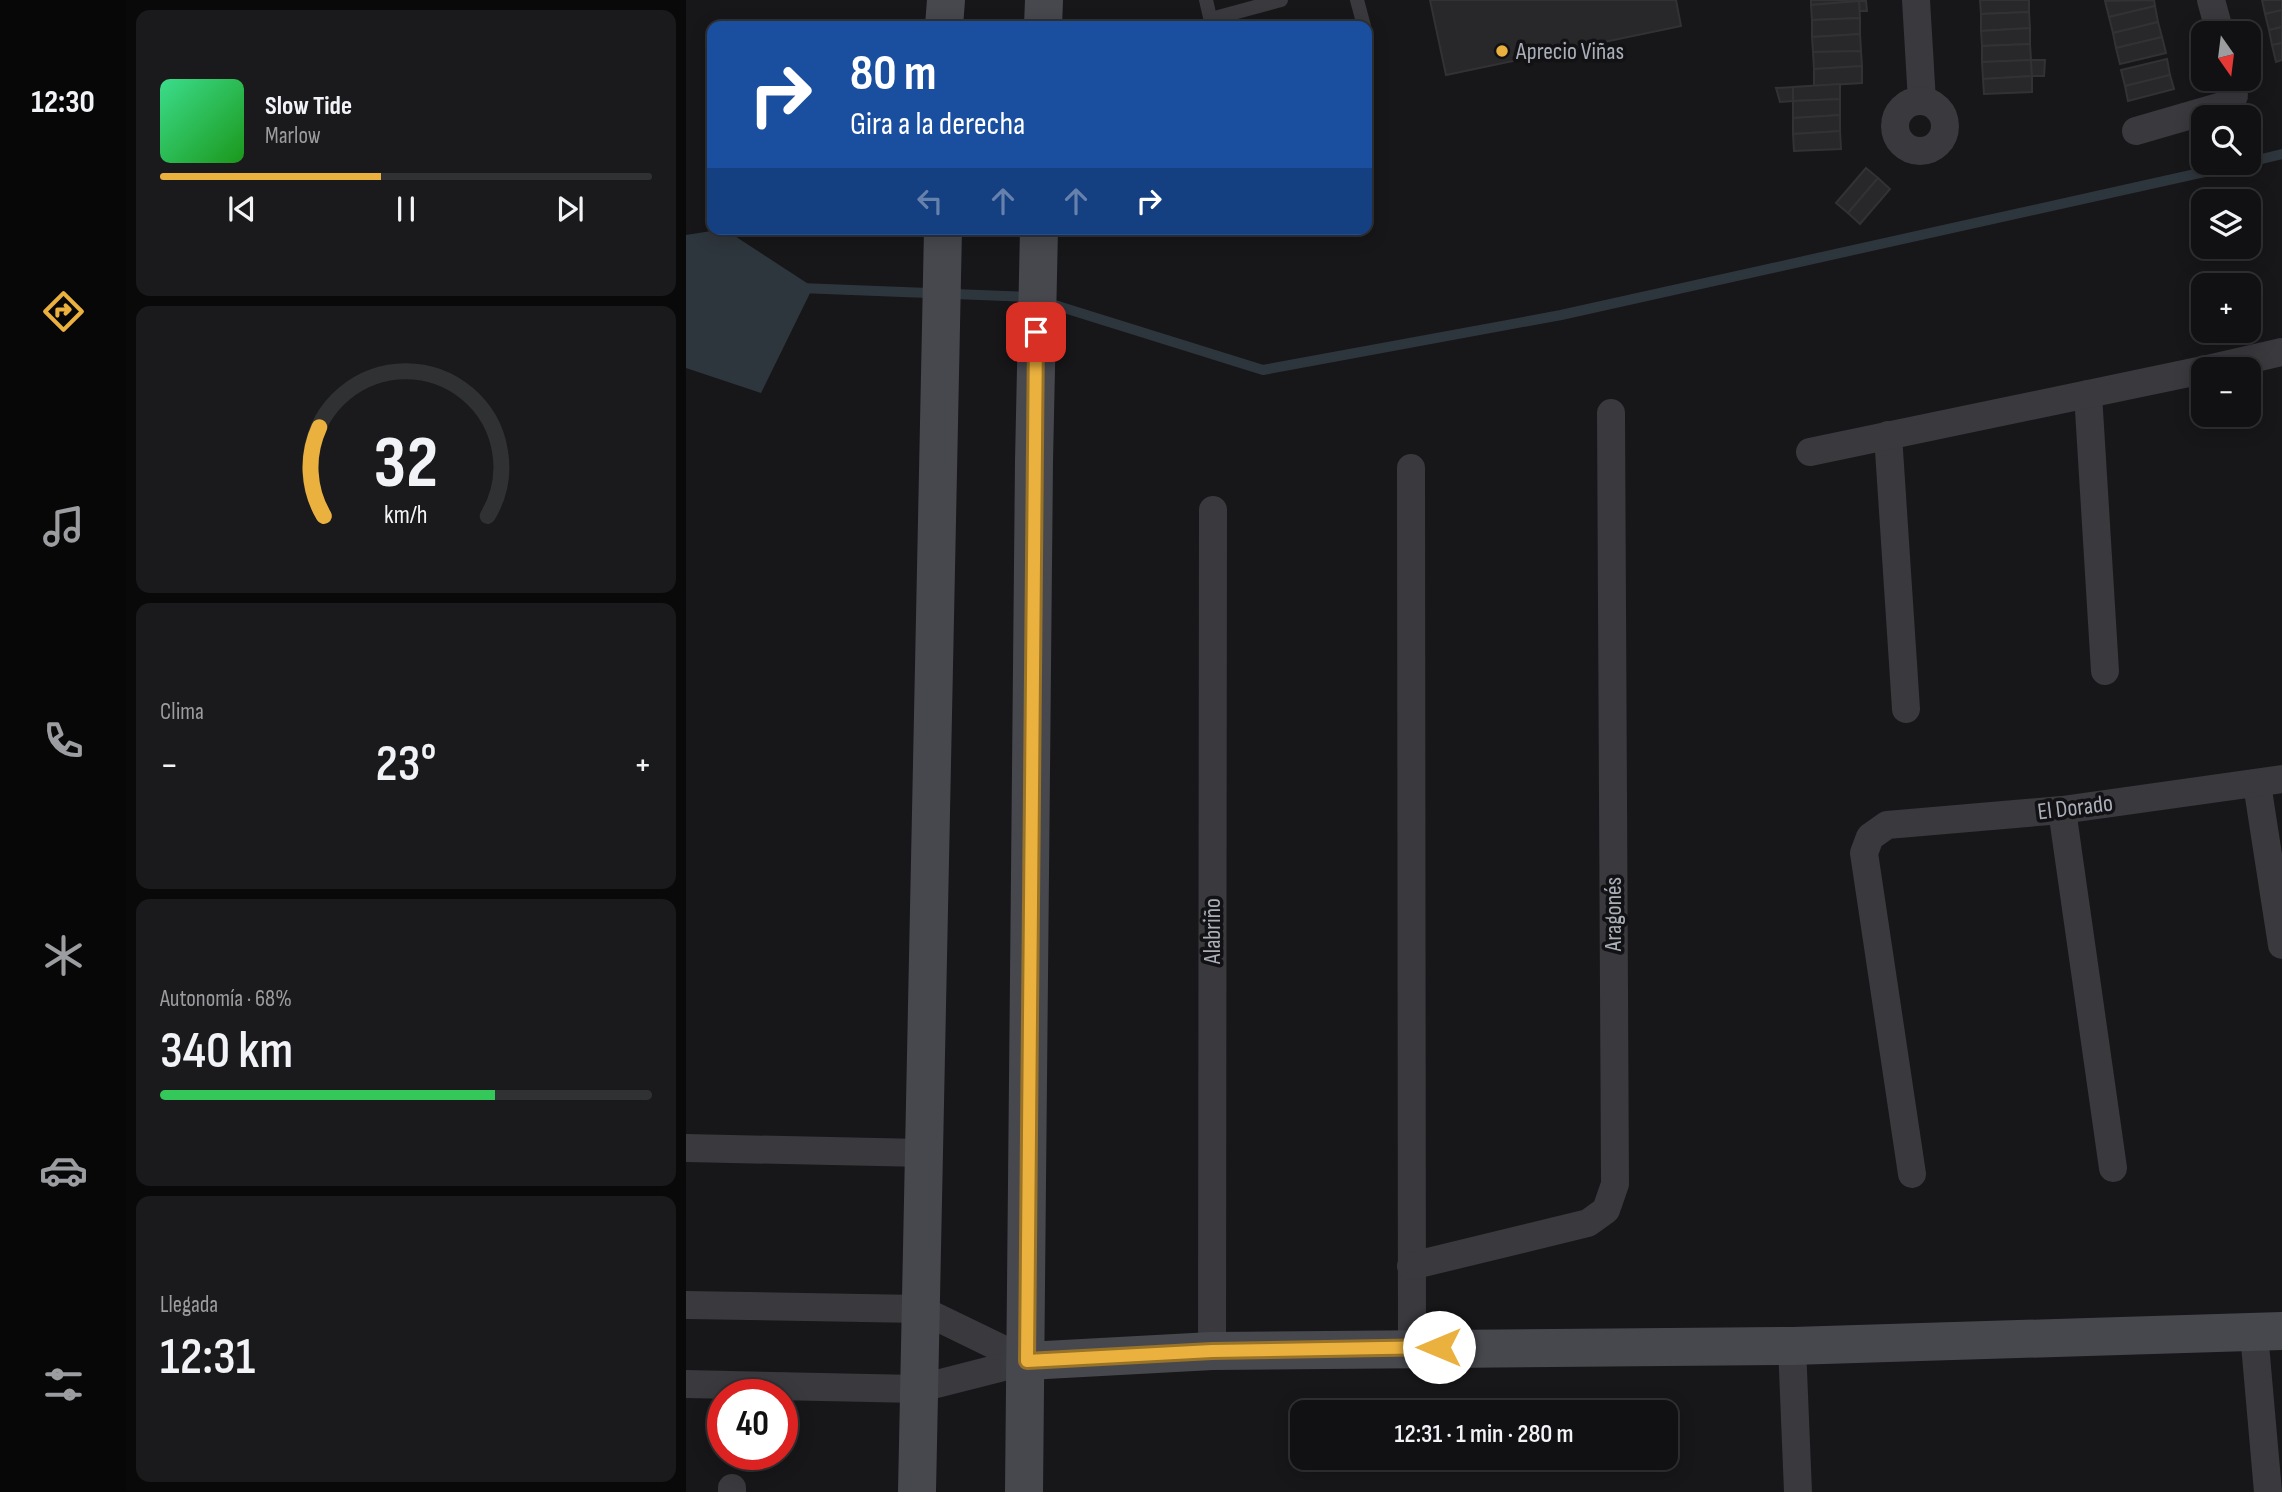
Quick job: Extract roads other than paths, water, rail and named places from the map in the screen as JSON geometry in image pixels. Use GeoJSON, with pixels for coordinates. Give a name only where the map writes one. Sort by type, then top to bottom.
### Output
{"type":"FeatureCollection","features":[{"type":"Feature","properties":{"kind":"street"},"geometry":{"type":"LineString","coordinates":[[944,21],[946,0]]}},
{"type":"Feature","properties":{"kind":"street"},"geometry":{"type":"LineString","coordinates":[[1043,21],[1044,0]]}},
{"type":"Feature","properties":{"kind":"street"},"geometry":{"type":"LineString","coordinates":[[1916,0],[1922,101]]}},
{"type":"Feature","properties":{"kind":"street"},"geometry":{"type":"LineString","coordinates":[[2211,0],[2217,21]]}},
{"type":"Feature","properties":{"kind":"street"},"geometry":{"type":"LineString","coordinates":[[2136,131],[2229,104],[2234,96],[2233,91]]}},
{"type":"Feature","properties":{"kind":"street"},"geometry":{"type":"LineString","coordinates":[[917,1492],[917,1389],[943,235]]}},
{"type":"Feature","properties":{"kind":"street"},"geometry":{"type":"LineString","coordinates":[[1024,1492],[1033,475],[1039,235]]}},
{"type":"Feature","properties":{"kind":"street"},"geometry":{"type":"LineString","coordinates":[[2261,357],[2282,352]]}},
{"type":"Feature","properties":{"kind":"street"},"geometry":{"type":"LineString","coordinates":[[1810,452],[2191,373]]}},
{"type":"Feature","properties":{"kind":"street"},"geometry":{"type":"LineString","coordinates":[[2088,394],[2105,671]]}},
{"type":"Feature","properties":{"kind":"street","name":"Aragonés"},"geometry":{"type":"LineString","coordinates":[[1411,1266],[1587,1223],[1606,1210],[1615,1184],[1611,413]]}},
{"type":"Feature","properties":{"kind":"street"},"geometry":{"type":"LineString","coordinates":[[1888,435],[1906,709]]}},
{"type":"Feature","properties":{"kind":"street"},"geometry":{"type":"LineString","coordinates":[[1411,468],[1412,1347]]}},
{"type":"Feature","properties":{"kind":"street","name":"Alabriño"},"geometry":{"type":"LineString","coordinates":[[1212,1351],[1213,510]]}},
{"type":"Feature","properties":{"kind":"street"},"geometry":{"type":"LineString","coordinates":[[2270,781],[2282,945]]}},
{"type":"Feature","properties":{"kind":"street","name":"El Dorado"},"geometry":{"type":"LineString","coordinates":[[1912,1174],[1864,853],[1870,837],[1887,825],[2062,810],[2270,781]]}},
{"type":"Feature","properties":{"kind":"street"},"geometry":{"type":"LineString","coordinates":[[2062,810],[2113,1168]]}},
{"type":"Feature","properties":{"kind":"street"},"geometry":{"type":"LineString","coordinates":[[686,1148],[924,1153]]}},
{"type":"Feature","properties":{"kind":"street"},"geometry":{"type":"LineString","coordinates":[[686,1305],[920,1309],[1027,1361]]}},
{"type":"Feature","properties":{"kind":"street"},"geometry":{"type":"LineString","coordinates":[[686,1384],[917,1389],[1027,1361],[1212,1351],[1412,1347],[1792,1346],[2268,1332],[2268,1492]]}},
{"type":"Feature","properties":{"kind":"street"},"geometry":{"type":"LineString","coordinates":[[1792,1346],[1798,1492]]}},
{"type":"Feature","properties":{"kind":"lane"},"geometry":{"type":"LineString","coordinates":[[1206,0],[1211,21]]}},
{"type":"Feature","properties":{"kind":"lane"},"geometry":{"type":"LineString","coordinates":[[1218,21],[1281,0]]}},
{"type":"Feature","properties":{"kind":"lane"},"geometry":{"type":"LineString","coordinates":[[1357,0],[1363,21]]}},
{"type":"Feature","properties":{"kind":"waterway"},"geometry":{"type":"LineString","coordinates":[[2261,159],[2282,154]]}},
{"type":"Feature","properties":{"kind":"waterway"},"geometry":{"type":"LineString","coordinates":[[800,288],[1029,297],[1263,370],[1561,315],[2191,175]]}},
{"type":"Feature","properties":{"kind":"place","name":"Aprecio Viñas"},"geometry":{"type":"Point","coordinates":[1502,51]}}]}
